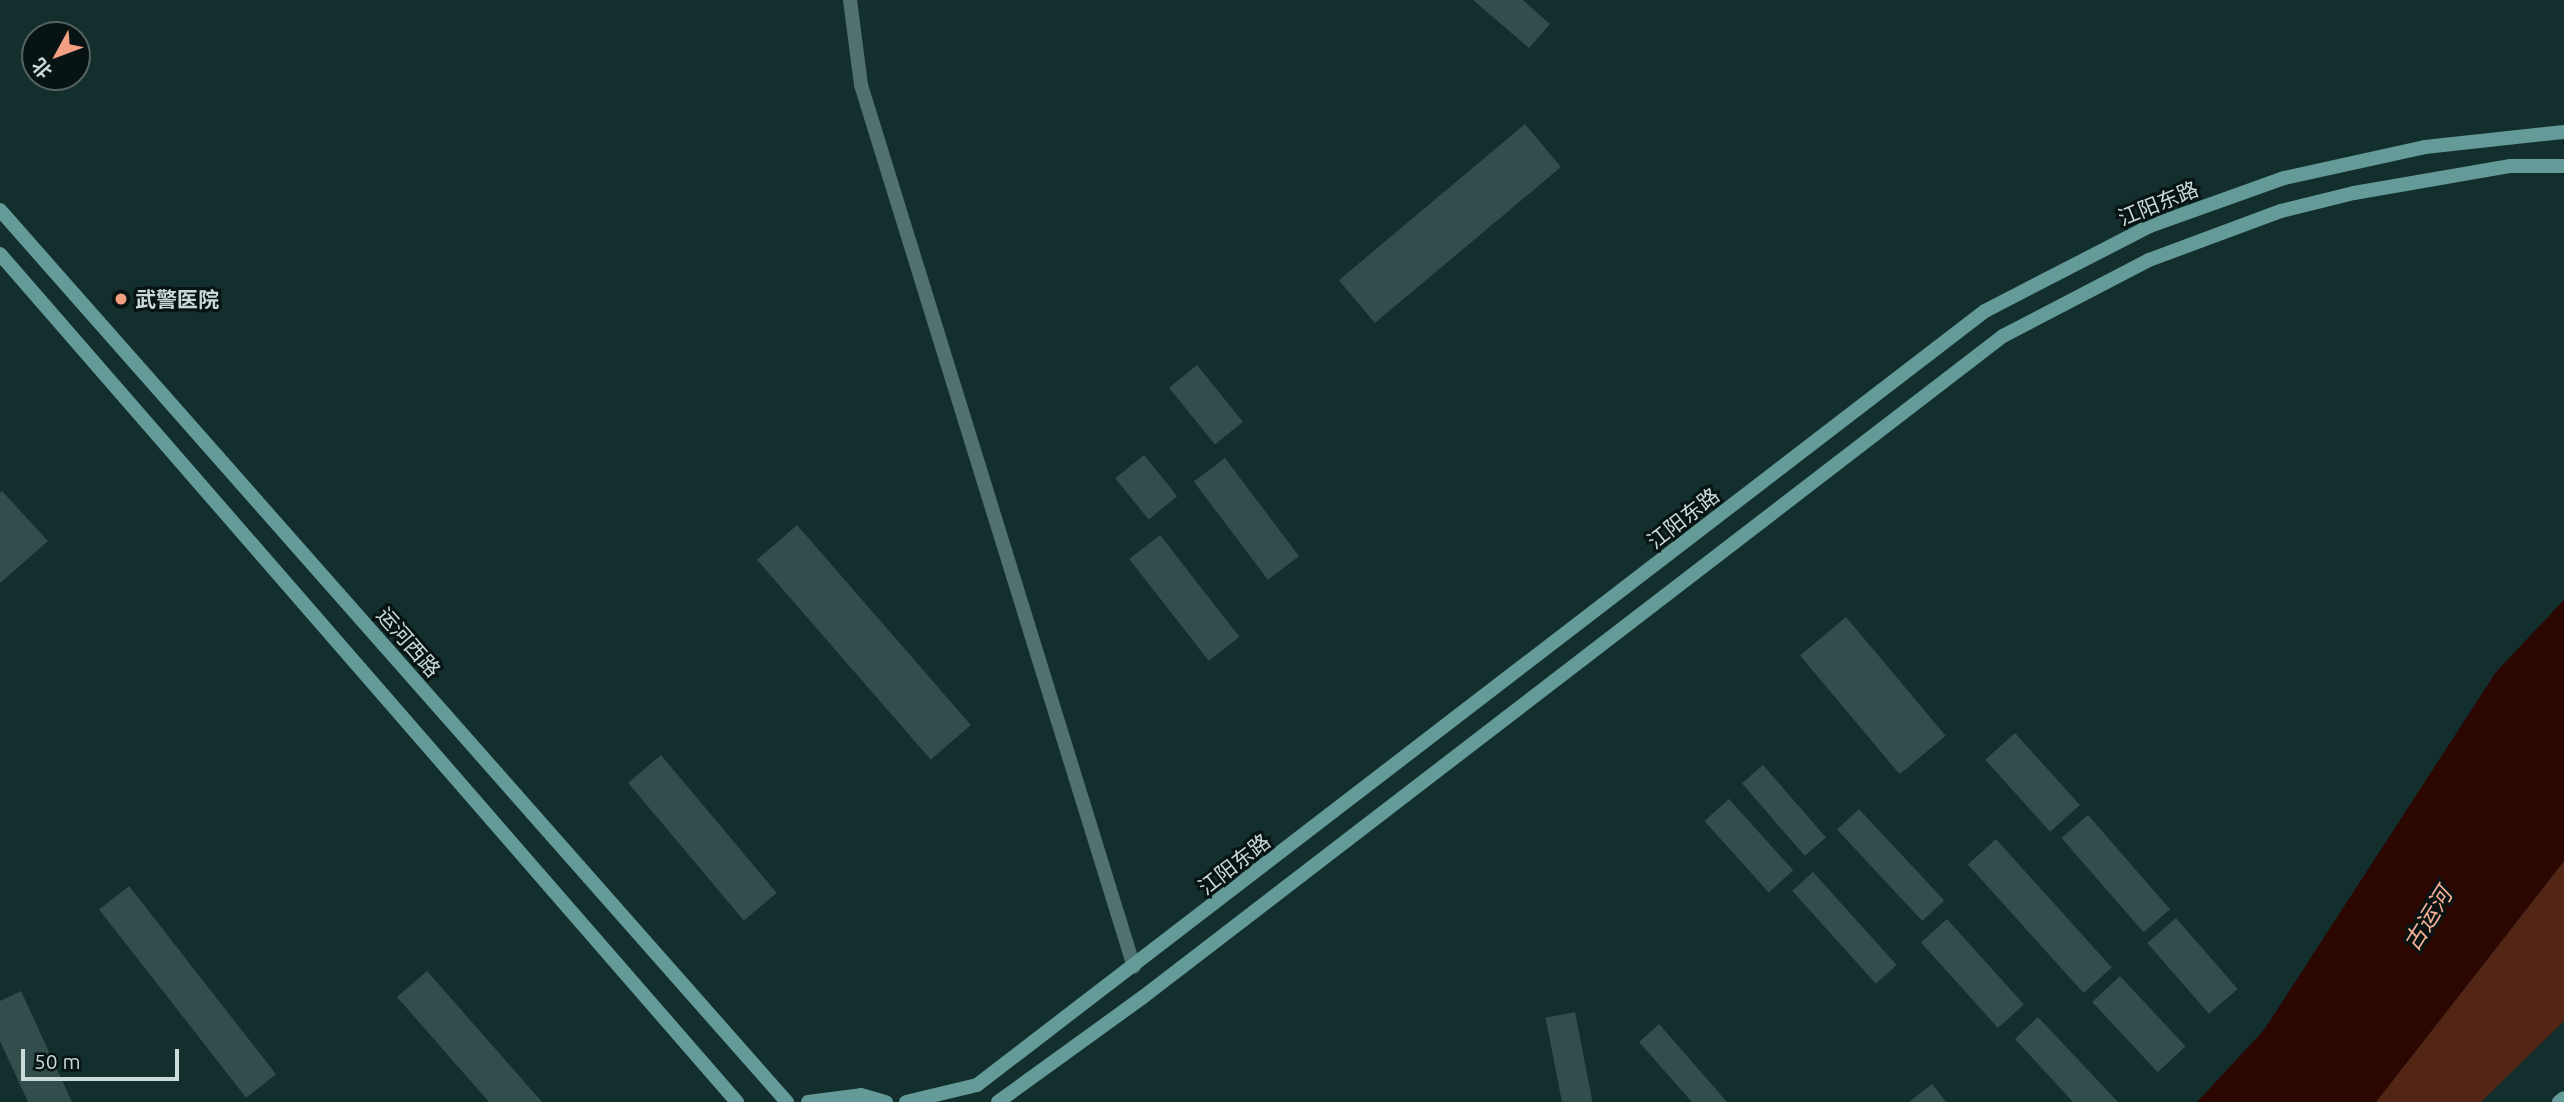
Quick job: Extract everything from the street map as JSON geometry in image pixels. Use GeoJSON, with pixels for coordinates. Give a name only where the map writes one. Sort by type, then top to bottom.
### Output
{"type":"FeatureCollection","features":[{"type":"Feature","properties":{"kind":"main road","name":"江阳东路"},"geometry":{"type":"LineString","coordinates":[[906,1102],[977,1085],[1135,967],[1985,311],[2150,226],[2284,178],[2425,146],[2564,132]]}},
{"type":"Feature","properties":{"kind":"main road"},"geometry":{"type":"LineString","coordinates":[[998,1102],[1143,997],[2003,336],[2149,260],[2281,211],[2354,192],[2511,166],[2564,166]]}},
{"type":"Feature","properties":{"kind":"main road","name":"运河西路"},"geometry":{"type":"LineString","coordinates":[[0,210],[786,1102]]}},
{"type":"Feature","properties":{"kind":"main road"},"geometry":{"type":"LineString","coordinates":[[0,254],[737,1102]]}},
{"type":"Feature","properties":{"kind":"main road"},"geometry":{"type":"LineString","coordinates":[[807,1102],[861,1095],[886,1102]]}},
{"type":"Feature","properties":{"kind":"main road"},"geometry":{"type":"LineString","coordinates":[[2559,1102],[2564,1098]]}},
{"type":"Feature","properties":{"kind":"street"},"geometry":{"type":"LineString","coordinates":[[850,0],[861,85],[1135,967]]}},
{"type":"Feature","properties":{"kind":"shaded area"},"geometry":{"type":"Polygon","coordinates":[[[2564,861],[2564,1021],[2481,1102],[2376,1102],[2564,861]]]}},
{"type":"Feature","properties":{"kind":"water","name":"古运河"},"geometry":{"type":"Polygon","coordinates":[[[2564,600],[2564,861],[2376,1102],[2197,1102],[2264,1030],[2496,672],[2564,600]]]}},
{"type":"Feature","properties":{"kind":"building"},"geometry":{"type":"Polygon","coordinates":[[[1473,0],[1523,0],[1550,24],[1529,48],[1473,0]]]}},
{"type":"Feature","properties":{"kind":"building"},"geometry":{"type":"Polygon","coordinates":[[[1525,124],[1561,167],[1375,323],[1339,280],[1525,124]]]}},
{"type":"Feature","properties":{"kind":"building"},"geometry":{"type":"Polygon","coordinates":[[[1197,365],[1243,422],[1215,444],[1169,388],[1197,365]]]}},
{"type":"Feature","properties":{"kind":"building"},"geometry":{"type":"Polygon","coordinates":[[[1144,455],[1177,496],[1149,519],[1115,478],[1144,455]]]}},
{"type":"Feature","properties":{"kind":"building"},"geometry":{"type":"Polygon","coordinates":[[[1225,458],[1299,556],[1268,580],[1194,481],[1225,458]]]}},
{"type":"Feature","properties":{"kind":"building"},"geometry":{"type":"Polygon","coordinates":[[[2,491],[48,541],[0,583],[0,493],[2,491]]]}},
{"type":"Feature","properties":{"kind":"building"},"geometry":{"type":"Polygon","coordinates":[[[797,525],[971,725],[931,760],[757,560],[797,525]]]}},
{"type":"Feature","properties":{"kind":"building"},"geometry":{"type":"Polygon","coordinates":[[[1160,535],[1239,637],[1209,661],[1129,559],[1160,535]]]}},
{"type":"Feature","properties":{"kind":"building"},"geometry":{"type":"Polygon","coordinates":[[[1846,617],[1946,736],[1900,774],[1800,656],[1846,617]]]}},
{"type":"Feature","properties":{"kind":"building"},"geometry":{"type":"Polygon","coordinates":[[[2015,733],[2080,805],[2050,832],[1985,760],[2015,733]]]}},
{"type":"Feature","properties":{"kind":"building"},"geometry":{"type":"Polygon","coordinates":[[[661,755],[777,893],[744,921],[628,783],[661,755]]]}},
{"type":"Feature","properties":{"kind":"building"},"geometry":{"type":"Polygon","coordinates":[[[1763,765],[1826,837],[1805,856],[1742,783],[1763,765]]]}},
{"type":"Feature","properties":{"kind":"building"},"geometry":{"type":"Polygon","coordinates":[[[1729,799],[1793,870],[1769,892],[1704,821],[1729,799]]]}},
{"type":"Feature","properties":{"kind":"building"},"geometry":{"type":"Polygon","coordinates":[[[1859,809],[1944,900],[1922,921],[1837,829],[1859,809]]]}},
{"type":"Feature","properties":{"kind":"building"},"geometry":{"type":"Polygon","coordinates":[[[2088,815],[2170,909],[2144,932],[2062,838],[2088,815]]]}},
{"type":"Feature","properties":{"kind":"building"},"geometry":{"type":"Polygon","coordinates":[[[1996,839],[2112,968],[2084,993],[1968,864],[1996,839]]]}},
{"type":"Feature","properties":{"kind":"building"},"geometry":{"type":"Polygon","coordinates":[[[1813,872],[1897,965],[1876,984],[1792,891],[1813,872]]]}},
{"type":"Feature","properties":{"kind":"building"},"geometry":{"type":"Polygon","coordinates":[[[129,886],[276,1074],[246,1098],[99,909],[129,886]]]}},
{"type":"Feature","properties":{"kind":"building"},"geometry":{"type":"Polygon","coordinates":[[[2176,918],[2238,989],[2209,1014],[2147,943],[2176,918]]]}},
{"type":"Feature","properties":{"kind":"building"},"geometry":{"type":"Polygon","coordinates":[[[1947,919],[2024,1004],[1998,1028],[1921,942],[1947,919]]]}},
{"type":"Feature","properties":{"kind":"building"},"geometry":{"type":"Polygon","coordinates":[[[427,971],[542,1102],[489,1102],[397,997],[427,971]]]}},
{"type":"Feature","properties":{"kind":"building"},"geometry":{"type":"Polygon","coordinates":[[[2120,976],[2185,1046],[2158,1072],[2092,1002],[2120,976]]]}},
{"type":"Feature","properties":{"kind":"building"},"geometry":{"type":"Polygon","coordinates":[[[21,991],[72,1102],[28,1102],[0,1041],[0,1001],[21,991]]]}},
{"type":"Feature","properties":{"kind":"building"},"geometry":{"type":"Polygon","coordinates":[[[1575,1012],[1592,1102],[1562,1102],[1546,1018],[1575,1012]]]}},
{"type":"Feature","properties":{"kind":"building"},"geometry":{"type":"Polygon","coordinates":[[[2038,1017],[2118,1102],[2073,1102],[2015,1039],[2038,1017]]]}},
{"type":"Feature","properties":{"kind":"building"},"geometry":{"type":"Polygon","coordinates":[[[1659,1024],[1727,1102],[1692,1102],[1639,1042],[1659,1024]]]}},
{"type":"Feature","properties":{"kind":"building"},"geometry":{"type":"Polygon","coordinates":[[[1932,1084],[1946,1102],[1909,1102],[1932,1084]]]}},
{"type":"Feature","properties":{"kind":"place","name":"武警医院"},"geometry":{"type":"Point","coordinates":[121,299]}}]}
